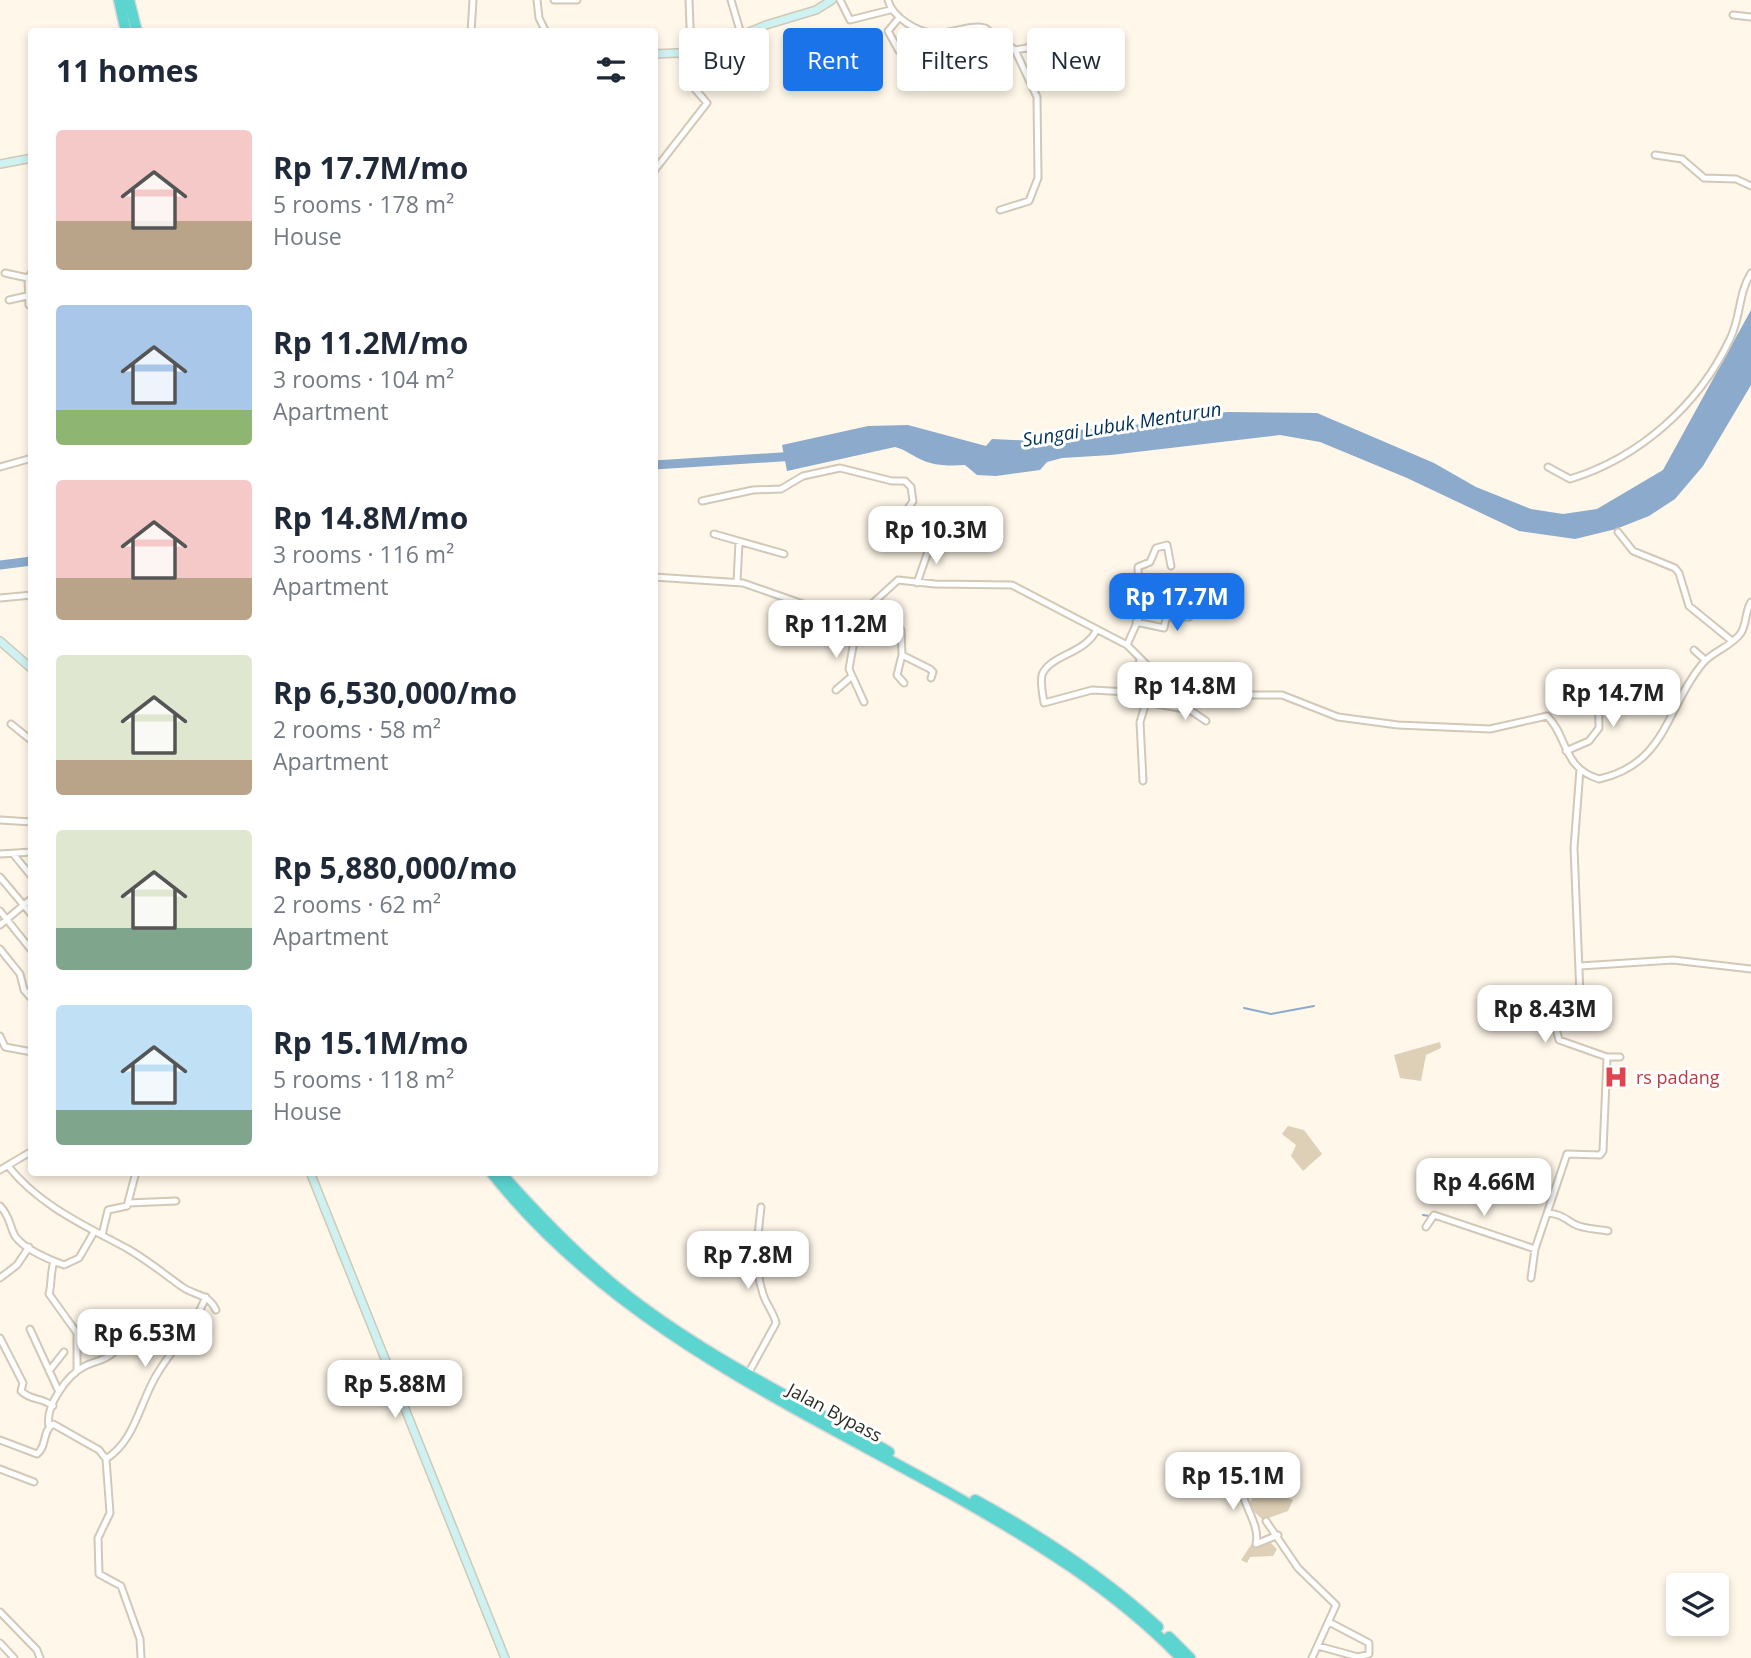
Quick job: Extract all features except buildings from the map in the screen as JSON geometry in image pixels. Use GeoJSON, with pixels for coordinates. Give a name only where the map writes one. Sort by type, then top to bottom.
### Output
{"type":"FeatureCollection","features":[{"type":"Feature","properties":{"kind":"highway"},"geometry":{"type":"LineString","coordinates":[[119,0],[125,28]]}},
{"type":"Feature","properties":{"kind":"highway"},"geometry":{"type":"LineString","coordinates":[[129,0],[136,28]]}},
{"type":"Feature","properties":{"kind":"highway","name":"Jalan Bypass"},"geometry":{"type":"LineString","coordinates":[[495,1176],[536,1223],[606,1287],[705,1358],[1061,1550],[1132,1603],[1190,1658]]}},
{"type":"Feature","properties":{"kind":"highway","name":"Jalan Bypass"},"geometry":{"type":"LineString","coordinates":[[504,1176],[576,1252],[615,1286],[681,1334],[800,1407],[1051,1553],[1115,1599],[1181,1658]]}},
{"type":"Feature","properties":{"kind":"street"},"geometry":{"type":"LineString","coordinates":[[471,28],[473,0]]}},
{"type":"Feature","properties":{"kind":"street"},"geometry":{"type":"LineString","coordinates":[[537,0],[539,18],[544,28]]}},
{"type":"Feature","properties":{"kind":"street"},"geometry":{"type":"LineString","coordinates":[[554,0],[577,0]]}},
{"type":"Feature","properties":{"kind":"street"},"geometry":{"type":"LineString","coordinates":[[690,0],[692,28]]}},
{"type":"Feature","properties":{"kind":"street"},"geometry":{"type":"LineString","coordinates":[[731,0],[739,28]]}},
{"type":"Feature","properties":{"kind":"street"},"geometry":{"type":"LineString","coordinates":[[760,28],[816,10],[832,0]]}},
{"type":"Feature","properties":{"kind":"street"},"geometry":{"type":"LineString","coordinates":[[840,0],[849,20],[890,10]]}},
{"type":"Feature","properties":{"kind":"street"},"geometry":{"type":"LineString","coordinates":[[888,0],[890,10],[899,18],[936,34],[982,27],[1015,50],[1037,97],[1038,178],[1029,201],[1000,210]]}},
{"type":"Feature","properties":{"kind":"street"},"geometry":{"type":"LineString","coordinates":[[1733,15],[1751,17]]}},
{"type":"Feature","properties":{"kind":"street"},"geometry":{"type":"LineString","coordinates":[[897,48],[887,31],[899,18]]}},
{"type":"Feature","properties":{"kind":"street"},"geometry":{"type":"LineString","coordinates":[[1015,50],[1027,48]]}},
{"type":"Feature","properties":{"kind":"street"},"geometry":{"type":"LineString","coordinates":[[658,54],[679,53]]}},
{"type":"Feature","properties":{"kind":"street"},"geometry":{"type":"LineString","coordinates":[[658,166],[707,103],[697,91]]}},
{"type":"Feature","properties":{"kind":"street"},"geometry":{"type":"LineString","coordinates":[[1656,155],[1682,159],[1704,178],[1736,179],[1751,186]]}},
{"type":"Feature","properties":{"kind":"street"},"geometry":{"type":"LineString","coordinates":[[0,164],[28,159]]}},
{"type":"Feature","properties":{"kind":"street"},"geometry":{"type":"LineString","coordinates":[[5,273],[27,278],[28,301]]}},
{"type":"Feature","properties":{"kind":"street"},"geometry":{"type":"LineString","coordinates":[[1548,467],[1559,477],[1570,479],[1609,464],[1648,439],[1692,400],[1730,339],[1743,286],[1751,273]]}},
{"type":"Feature","properties":{"kind":"street"},"geometry":{"type":"LineString","coordinates":[[9,300],[27,296]]}},
{"type":"Feature","properties":{"kind":"street"},"geometry":{"type":"LineString","coordinates":[[0,467],[28,459]]}},
{"type":"Feature","properties":{"kind":"street"},"geometry":{"type":"LineString","coordinates":[[702,501],[753,490],[781,489],[803,476],[840,468],[888,480],[905,481],[911,487],[913,500],[907,510],[908,515],[932,540],[917,583]]}},
{"type":"Feature","properties":{"kind":"street"},"geometry":{"type":"LineString","coordinates":[[1618,532],[1633,551],[1675,568],[1689,607],[1732,641]]}},
{"type":"Feature","properties":{"kind":"street"},"geometry":{"type":"LineString","coordinates":[[714,534],[784,554]]}},
{"type":"Feature","properties":{"kind":"street"},"geometry":{"type":"LineString","coordinates":[[737,582],[739,542]]}},
{"type":"Feature","properties":{"kind":"street"},"geometry":{"type":"LineString","coordinates":[[1128,645],[1139,615],[1138,568],[1150,562],[1156,548],[1167,545],[1171,566]]}},
{"type":"Feature","properties":{"kind":"street"},"geometry":{"type":"LineString","coordinates":[[658,577],[737,582],[820,609],[859,613],[876,602],[897,580],[917,583],[1012,585],[1128,645],[1140,660],[1156,673],[1198,688],[1235,697],[1282,695],[1338,717],[1398,725],[1490,729],[1544,715],[1554,725],[1566,751],[1580,769],[1589,776],[1601,779],[1632,767],[1648,753],[1666,729],[1704,660],[1741,632],[1751,602]]}},
{"type":"Feature","properties":{"kind":"street"},"geometry":{"type":"LineString","coordinates":[[1136,622],[1162,629],[1168,617],[1174,583]]}},
{"type":"Feature","properties":{"kind":"street"},"geometry":{"type":"LineString","coordinates":[[0,598],[28,595]]}},
{"type":"Feature","properties":{"kind":"street"},"geometry":{"type":"LineString","coordinates":[[876,602],[901,630],[902,655],[897,676],[904,683]]}},
{"type":"Feature","properties":{"kind":"street"},"geometry":{"type":"LineString","coordinates":[[859,613],[850,658],[851,677],[864,702]]}},
{"type":"Feature","properties":{"kind":"street"},"geometry":{"type":"LineString","coordinates":[[1168,617],[1189,617]]}},
{"type":"Feature","properties":{"kind":"street"},"geometry":{"type":"LineString","coordinates":[[1097,629],[1084,647],[1045,669],[1041,678],[1044,703],[1092,690],[1128,692],[1132,689],[1140,660]]}},
{"type":"Feature","properties":{"kind":"street"},"geometry":{"type":"LineString","coordinates":[[0,641],[28,666]]}},
{"type":"Feature","properties":{"kind":"street"},"geometry":{"type":"LineString","coordinates":[[1694,650],[1704,660]]}},
{"type":"Feature","properties":{"kind":"street"},"geometry":{"type":"LineString","coordinates":[[902,655],[930,669],[933,672],[931,678]]}},
{"type":"Feature","properties":{"kind":"street"},"geometry":{"type":"LineString","coordinates":[[1143,781],[1139,736],[1145,702],[1156,673]]}},
{"type":"Feature","properties":{"kind":"street"},"geometry":{"type":"LineString","coordinates":[[1566,751],[1589,741],[1599,728],[1598,674]]}},
{"type":"Feature","properties":{"kind":"street"},"geometry":{"type":"LineString","coordinates":[[836,690],[851,677]]}},
{"type":"Feature","properties":{"kind":"street"},"geometry":{"type":"LineString","coordinates":[[1189,710],[1198,688]]}},
{"type":"Feature","properties":{"kind":"street"},"geometry":{"type":"LineString","coordinates":[[1145,702],[1189,710],[1206,721]]}},
{"type":"Feature","properties":{"kind":"street"},"geometry":{"type":"LineString","coordinates":[[11,724],[28,738]]}},
{"type":"Feature","properties":{"kind":"street"},"geometry":{"type":"LineString","coordinates":[[1580,769],[1574,848],[1577,886],[1574,905],[1580,997],[1555,1001],[1549,1006],[1555,1035],[1566,1044],[1607,1057],[1620,1057]]}},
{"type":"Feature","properties":{"kind":"street"},"geometry":{"type":"LineString","coordinates":[[0,820],[28,822]]}},
{"type":"Feature","properties":{"kind":"street"},"geometry":{"type":"LineString","coordinates":[[0,854],[28,853]]}},
{"type":"Feature","properties":{"kind":"street"},"geometry":{"type":"LineString","coordinates":[[14,855],[28,872]]}},
{"type":"Feature","properties":{"kind":"street"},"geometry":{"type":"LineString","coordinates":[[0,877],[28,911]]}},
{"type":"Feature","properties":{"kind":"street"},"geometry":{"type":"LineString","coordinates":[[0,925],[28,901]]}},
{"type":"Feature","properties":{"kind":"street"},"geometry":{"type":"LineString","coordinates":[[0,911],[28,946]]}},
{"type":"Feature","properties":{"kind":"street"},"geometry":{"type":"LineString","coordinates":[[0,949],[20,974],[28,994]]}},
{"type":"Feature","properties":{"kind":"street"},"geometry":{"type":"LineString","coordinates":[[1580,966],[1674,960],[1751,969]]}},
{"type":"Feature","properties":{"kind":"street"},"geometry":{"type":"LineString","coordinates":[[0,1036],[5,1047],[28,1051]]}},
{"type":"Feature","properties":{"kind":"street"},"geometry":{"type":"LineString","coordinates":[[1531,1278],[1535,1249],[1567,1154],[1602,1154],[1608,1085],[1607,1057]]}},
{"type":"Feature","properties":{"kind":"street"},"geometry":{"type":"LineString","coordinates":[[0,1170],[28,1154]]}},
{"type":"Feature","properties":{"kind":"street"},"geometry":{"type":"LineString","coordinates":[[8,1166],[22,1184],[60,1213],[166,1273],[184,1288],[206,1297],[216,1310]]}},
{"type":"Feature","properties":{"kind":"street"},"geometry":{"type":"LineString","coordinates":[[102,1235],[108,1210],[124,1209],[128,1203],[135,1176]]}},
{"type":"Feature","properties":{"kind":"street"},"geometry":{"type":"LineString","coordinates":[[312,1176],[505,1658]]}},
{"type":"Feature","properties":{"kind":"street"},"geometry":{"type":"LineString","coordinates":[[128,1203],[176,1201]]}},
{"type":"Feature","properties":{"kind":"street"},"geometry":{"type":"LineString","coordinates":[[0,1206],[10,1218],[18,1239],[54,1261],[69,1265],[75,1262],[94,1232]]}},
{"type":"Feature","properties":{"kind":"street"},"geometry":{"type":"LineString","coordinates":[[748,1374],[776,1323],[766,1305],[756,1266],[756,1224],[761,1207]]}},
{"type":"Feature","properties":{"kind":"street"},"geometry":{"type":"LineString","coordinates":[[1548,1213],[1568,1218],[1587,1228],[1608,1231]]}},
{"type":"Feature","properties":{"kind":"street"},"geometry":{"type":"LineString","coordinates":[[1426,1227],[1432,1217],[1535,1249]]}},
{"type":"Feature","properties":{"kind":"street"},"geometry":{"type":"LineString","coordinates":[[0,1278],[17,1265],[29,1247]]}},
{"type":"Feature","properties":{"kind":"street"},"geometry":{"type":"LineString","coordinates":[[54,1261],[49,1294],[77,1333],[77,1371]]}},
{"type":"Feature","properties":{"kind":"street"},"geometry":{"type":"LineString","coordinates":[[106,1459],[131,1431],[158,1372],[179,1347],[206,1297]]}},
{"type":"Feature","properties":{"kind":"street"},"geometry":{"type":"LineString","coordinates":[[30,1329],[60,1392]]}},
{"type":"Feature","properties":{"kind":"street"},"geometry":{"type":"LineString","coordinates":[[0,1338],[23,1383],[21,1391],[29,1398],[45,1400],[53,1406]]}},
{"type":"Feature","properties":{"kind":"street"},"geometry":{"type":"LineString","coordinates":[[49,1371],[64,1352]]}},
{"type":"Feature","properties":{"kind":"street"},"geometry":{"type":"LineString","coordinates":[[0,1440],[37,1454],[43,1448],[53,1406],[60,1392],[77,1371],[114,1352]]}},
{"type":"Feature","properties":{"kind":"street"},"geometry":{"type":"LineString","coordinates":[[50,1426],[53,1424],[75,1435],[99,1450],[106,1459],[110,1513],[97,1538],[99,1574],[121,1586],[140,1639],[141,1658]]}},
{"type":"Feature","properties":{"kind":"street"},"geometry":{"type":"LineString","coordinates":[[0,1469],[34,1482]]}},
{"type":"Feature","properties":{"kind":"street"},"geometry":{"type":"LineString","coordinates":[[1240,1482],[1247,1512],[1253,1518],[1257,1534],[1256,1544],[1278,1535]]}},
{"type":"Feature","properties":{"kind":"street"},"geometry":{"type":"LineString","coordinates":[[1266,1521],[1298,1568],[1335,1604],[1312,1658]]}},
{"type":"Feature","properties":{"kind":"street"},"geometry":{"type":"LineString","coordinates":[[0,1612],[37,1650],[40,1658]]}},
{"type":"Feature","properties":{"kind":"street"},"geometry":{"type":"LineString","coordinates":[[1318,1646],[1358,1657],[1369,1654],[1368,1643],[1329,1622]]}},
{"type":"Feature","properties":{"kind":"street"},"geometry":{"type":"LineString","coordinates":[[0,1643],[14,1658]]}},
{"type":"Feature","properties":{"kind":"shaded area"},"geometry":{"type":"Polygon","coordinates":[[[1440,1042],[1441,1048],[1426,1055],[1421,1081],[1400,1078],[1394,1055],[1440,1042]]]}},
{"type":"Feature","properties":{"kind":"shaded area"},"geometry":{"type":"Polygon","coordinates":[[[1288,1126],[1304,1130],[1322,1154],[1303,1171],[1291,1156],[1296,1145],[1282,1134],[1288,1126]]]}},
{"type":"Feature","properties":{"kind":"shaded area"},"geometry":{"type":"Polygon","coordinates":[[[1233,1456],[1239,1456],[1248,1472],[1234,1479],[1224,1462],[1233,1456]]]}},
{"type":"Feature","properties":{"kind":"shaded area"},"geometry":{"type":"Polygon","coordinates":[[[1279,1480],[1287,1497],[1293,1500],[1288,1511],[1263,1520],[1248,1506],[1253,1497],[1247,1490],[1251,1486],[1258,1487],[1261,1483],[1279,1480]]]}},
{"type":"Feature","properties":{"kind":"shaded area"},"geometry":{"type":"Polygon","coordinates":[[[1266,1538],[1277,1549],[1273,1556],[1250,1557],[1247,1563],[1241,1560],[1251,1545],[1266,1538]]]}},
{"type":"Feature","properties":{"kind":"water"},"geometry":{"type":"Polygon","coordinates":[[[1751,310],[1751,385],[1703,466],[1675,499],[1649,516],[1616,529],[1575,539],[1519,531],[1407,478],[1320,442],[1280,435],[1111,455],[1062,458],[1047,462],[1040,470],[996,476],[977,475],[965,465],[931,463],[895,447],[787,471],[782,445],[868,426],[908,425],[986,446],[992,439],[1035,441],[1078,430],[1227,412],[1317,413],[1434,463],[1476,487],[1531,509],[1563,514],[1597,509],[1663,470],[1751,310]]]}},
{"type":"Feature","properties":{"kind":"waterway","name":"Sungai Lubuk Menturun"},"geometry":{"type":"LineString","coordinates":[[658,465],[796,456]]}},
{"type":"Feature","properties":{"kind":"waterway","name":"Sungai Lubuk Menturun"},"geometry":{"type":"LineString","coordinates":[[0,565],[28,562]]}},
{"type":"Feature","properties":{"kind":"waterway"},"geometry":{"type":"LineString","coordinates":[[1244,1008],[1271,1014],[1314,1006]]}},
{"type":"Feature","properties":{"kind":"waterway"},"geometry":{"type":"LineString","coordinates":[[1423,1215],[1429,1216]]}},
{"type":"Feature","properties":{"kind":"waterway"},"geometry":{"type":"LineString","coordinates":[[1438,1219],[1466,1229]]}},
{"type":"Feature","properties":{"kind":"place","name":"rs padang"},"geometry":{"type":"Point","coordinates":[1616,1077]}}]}
